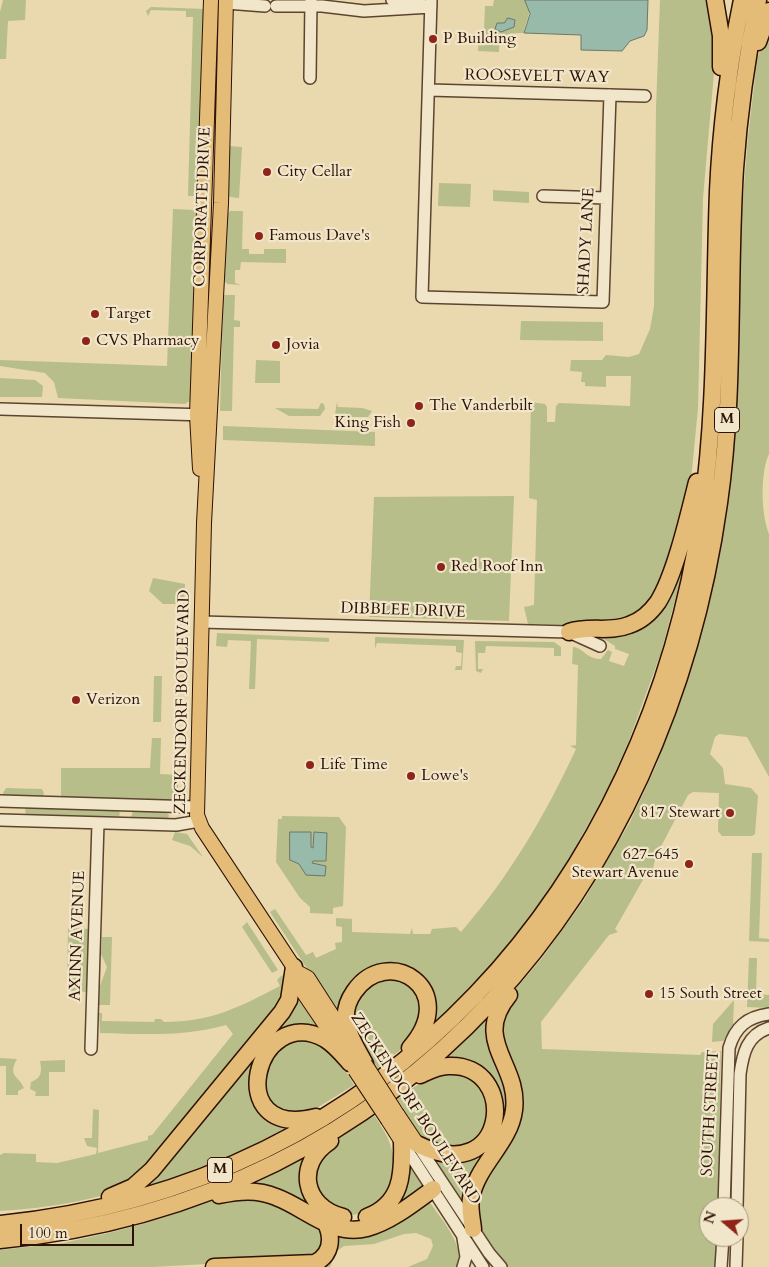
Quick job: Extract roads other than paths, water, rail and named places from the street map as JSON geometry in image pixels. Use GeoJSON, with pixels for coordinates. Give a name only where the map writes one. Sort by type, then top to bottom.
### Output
{"type":"FeatureCollection","features":[{"type":"Feature","properties":{"kind":"highway"},"geometry":{"type":"LineString","coordinates":[[715,0],[722,45],[718,93],[722,132]]}},
{"type":"Feature","properties":{"kind":"highway","name":"M"},"geometry":{"type":"LineString","coordinates":[[0,1224],[59,1217],[142,1198],[202,1178],[271,1147],[332,1112],[383,1078],[453,1018],[520,946],[565,884],[610,805],[651,708],[681,614],[702,511],[711,426],[722,132],[732,55],[742,0]]}},
{"type":"Feature","properties":{"kind":"highway","name":"M"},"geometry":{"type":"LineString","coordinates":[[0,1240],[91,1227],[185,1201],[237,1181],[275,1163],[360,1114],[442,1051],[481,1014],[532,956],[579,890],[607,844],[632,795],[670,701],[698,614],[714,533],[725,450],[735,171],[743,87],[758,0]]}},
{"type":"Feature","properties":{"kind":"highway"},"geometry":{"type":"LineString","coordinates":[[743,87],[769,11]]}},
{"type":"Feature","properties":{"kind":"highway"},"geometry":{"type":"LineString","coordinates":[[569,632],[583,628],[614,629],[627,626],[645,616],[656,604],[665,588],[683,534],[711,426]]}},
{"type":"Feature","properties":{"kind":"highway"},"geometry":{"type":"LineString","coordinates":[[467,1231],[473,1188],[506,1133],[514,1110],[513,1089],[496,1046],[494,1024],[500,1007],[532,956]]}},
{"type":"Feature","properties":{"kind":"highway"},"geometry":{"type":"LineString","coordinates":[[59,1217],[122,1193],[138,1183],[152,1170],[285,1008],[296,969]]}},
{"type":"Feature","properties":{"kind":"highway"},"geometry":{"type":"LineString","coordinates":[[357,1066],[347,1027],[346,1010],[351,997],[361,984],[377,974],[390,972],[408,976],[420,985],[425,993],[428,1007],[427,1020],[416,1041],[383,1078]]}},
{"type":"Feature","properties":{"kind":"highway"},"geometry":{"type":"LineString","coordinates":[[332,1112],[295,1121],[286,1120],[274,1114],[266,1107],[259,1095],[257,1080],[260,1064],[275,1043],[302,1034],[325,1039],[357,1066]]}},
{"type":"Feature","properties":{"kind":"highway"},"geometry":{"type":"LineString","coordinates":[[360,1114],[318,1150],[310,1163],[308,1178],[314,1199],[325,1210],[340,1217],[355,1218],[372,1215],[386,1206],[396,1194],[402,1179],[410,1143],[448,1156],[471,1151],[491,1131],[495,1118],[495,1102],[490,1088],[474,1072],[461,1067],[438,1068],[404,1082]]}},
{"type":"Feature","properties":{"kind":"highway"},"geometry":{"type":"LineString","coordinates":[[185,1201],[233,1192],[257,1192],[283,1200],[326,1223],[347,1229],[371,1226],[433,1190]]}},
{"type":"Feature","properties":{"kind":"highway"},"geometry":{"type":"LineString","coordinates":[[214,1267],[315,1263],[324,1256],[330,1246],[330,1236],[326,1223]]}},
{"type":"Feature","properties":{"kind":"main road","name":"CORPORATE DRIVE"},"geometry":{"type":"LineString","coordinates":[[197,415],[211,0]]}},
{"type":"Feature","properties":{"kind":"main road","name":"CORPORATE DRIVE"},"geometry":{"type":"LineString","coordinates":[[211,415],[228,1]]}},
{"type":"Feature","properties":{"kind":"main road","name":"ZECKENDORF BOULEVARD"},"geometry":{"type":"LineString","coordinates":[[197,415],[204,523]]}},
{"type":"Feature","properties":{"kind":"main road","name":"ZECKENDORF BOULEVARD"},"geometry":{"type":"LineString","coordinates":[[211,415],[204,523],[198,814],[296,969],[308,978],[357,1066],[410,1143]]}},
{"type":"Feature","properties":{"kind":"street"},"geometry":{"type":"LineString","coordinates":[[392,0],[431,3]]}},
{"type":"Feature","properties":{"kind":"street"},"geometry":{"type":"LineString","coordinates":[[228,1],[277,4],[311,3],[364,12],[431,3]]}},
{"type":"Feature","properties":{"kind":"street"},"geometry":{"type":"LineString","coordinates":[[310,78],[311,3]]}},
{"type":"Feature","properties":{"kind":"street"},"geometry":{"type":"LineString","coordinates":[[428,90],[431,3]]}},
{"type":"Feature","properties":{"kind":"street","name":"ROOSEVELT WAY"},"geometry":{"type":"LineString","coordinates":[[428,90],[645,96]]}},
{"type":"Feature","properties":{"kind":"street","name":"SHADY LANE"},"geometry":{"type":"LineString","coordinates":[[428,90],[422,297],[603,302],[610,95]]}},
{"type":"Feature","properties":{"kind":"street"},"geometry":{"type":"LineString","coordinates":[[543,196],[606,198]]}},
{"type":"Feature","properties":{"kind":"street"},"geometry":{"type":"LineString","coordinates":[[0,409],[211,415]]}},
{"type":"Feature","properties":{"kind":"street","name":"DIBBLEE DRIVE"},"geometry":{"type":"LineString","coordinates":[[201,622],[569,632],[600,646]]}},
{"type":"Feature","properties":{"kind":"street"},"geometry":{"type":"LineString","coordinates":[[0,801],[127,805],[198,814]]}},
{"type":"Feature","properties":{"kind":"street"},"geometry":{"type":"LineString","coordinates":[[19,802],[19,820]]}},
{"type":"Feature","properties":{"kind":"street"},"geometry":{"type":"LineString","coordinates":[[126,824],[127,805]]}},
{"type":"Feature","properties":{"kind":"street"},"geometry":{"type":"LineString","coordinates":[[0,820],[180,825],[198,814]]}},
{"type":"Feature","properties":{"kind":"street","name":"AXINN AVENUE"},"geometry":{"type":"LineString","coordinates":[[91,1049],[98,823]]}},
{"type":"Feature","properties":{"kind":"street","name":"SOUTH STREET"},"geometry":{"type":"LineString","coordinates":[[724,1197],[730,1045],[739,1026],[754,1017],[769,1014]]}},
{"type":"Feature","properties":{"kind":"street"},"geometry":{"type":"LineString","coordinates":[[754,1017],[764,1023],[765,1030]]}},
{"type":"Feature","properties":{"kind":"street","name":"SOUTH STREET"},"geometry":{"type":"LineString","coordinates":[[737,1197],[742,1056],[749,1042],[765,1030]]}},
{"type":"Feature","properties":{"kind":"street"},"geometry":{"type":"LineString","coordinates":[[730,1045],[734,1042],[738,1044],[742,1056]]}},
{"type":"Feature","properties":{"kind":"street","name":"ZECKENDORF BOULEVARD"},"geometry":{"type":"LineString","coordinates":[[410,1143],[467,1231],[482,1267]]}},
{"type":"Feature","properties":{"kind":"street","name":"ZECKENDORF BOULEVARD"},"geometry":{"type":"LineString","coordinates":[[410,1143],[433,1190],[467,1231],[502,1267]]}},
{"type":"Feature","properties":{"kind":"street"},"geometry":{"type":"LineString","coordinates":[[463,1267],[466,1257],[467,1231]]}},
{"type":"Feature","properties":{"kind":"street"},"geometry":{"type":"LineString","coordinates":[[721,1267],[722,1247]]}},
{"type":"Feature","properties":{"kind":"street"},"geometry":{"type":"LineString","coordinates":[[736,1247],[736,1267]]}},
{"type":"Feature","properties":{"kind":"place","name":"P Building"},"geometry":{"type":"Point","coordinates":[433,39]}},
{"type":"Feature","properties":{"kind":"place","name":"City Cellar"},"geometry":{"type":"Point","coordinates":[267,172]}},
{"type":"Feature","properties":{"kind":"place","name":"Famous Dave's"},"geometry":{"type":"Point","coordinates":[259,236]}},
{"type":"Feature","properties":{"kind":"place","name":"Target"},"geometry":{"type":"Point","coordinates":[95,314]}},
{"type":"Feature","properties":{"kind":"place","name":"CVS Pharmacy"},"geometry":{"type":"Point","coordinates":[86,341]}},
{"type":"Feature","properties":{"kind":"place","name":"Jovia"},"geometry":{"type":"Point","coordinates":[276,345]}},
{"type":"Feature","properties":{"kind":"place","name":"The Vanderbilt"},"geometry":{"type":"Point","coordinates":[419,406]}},
{"type":"Feature","properties":{"kind":"place","name":"King Fish"},"geometry":{"type":"Point","coordinates":[411,423]}},
{"type":"Feature","properties":{"kind":"place","name":"Red Roof Inn"},"geometry":{"type":"Point","coordinates":[441,567]}},
{"type":"Feature","properties":{"kind":"place","name":"Verizon"},"geometry":{"type":"Point","coordinates":[76,700]}},
{"type":"Feature","properties":{"kind":"place","name":"Life Time"},"geometry":{"type":"Point","coordinates":[310,765]}},
{"type":"Feature","properties":{"kind":"place","name":"Lowe's"},"geometry":{"type":"Point","coordinates":[411,776]}},
{"type":"Feature","properties":{"kind":"place","name":"817 Stewart"},"geometry":{"type":"Point","coordinates":[730,813]}},
{"type":"Feature","properties":{"kind":"place","name":"627-645 Stewart Avenue"},"geometry":{"type":"Point","coordinates":[689,864]}},
{"type":"Feature","properties":{"kind":"place","name":"15 South Street"},"geometry":{"type":"Point","coordinates":[649,994]}}]}
